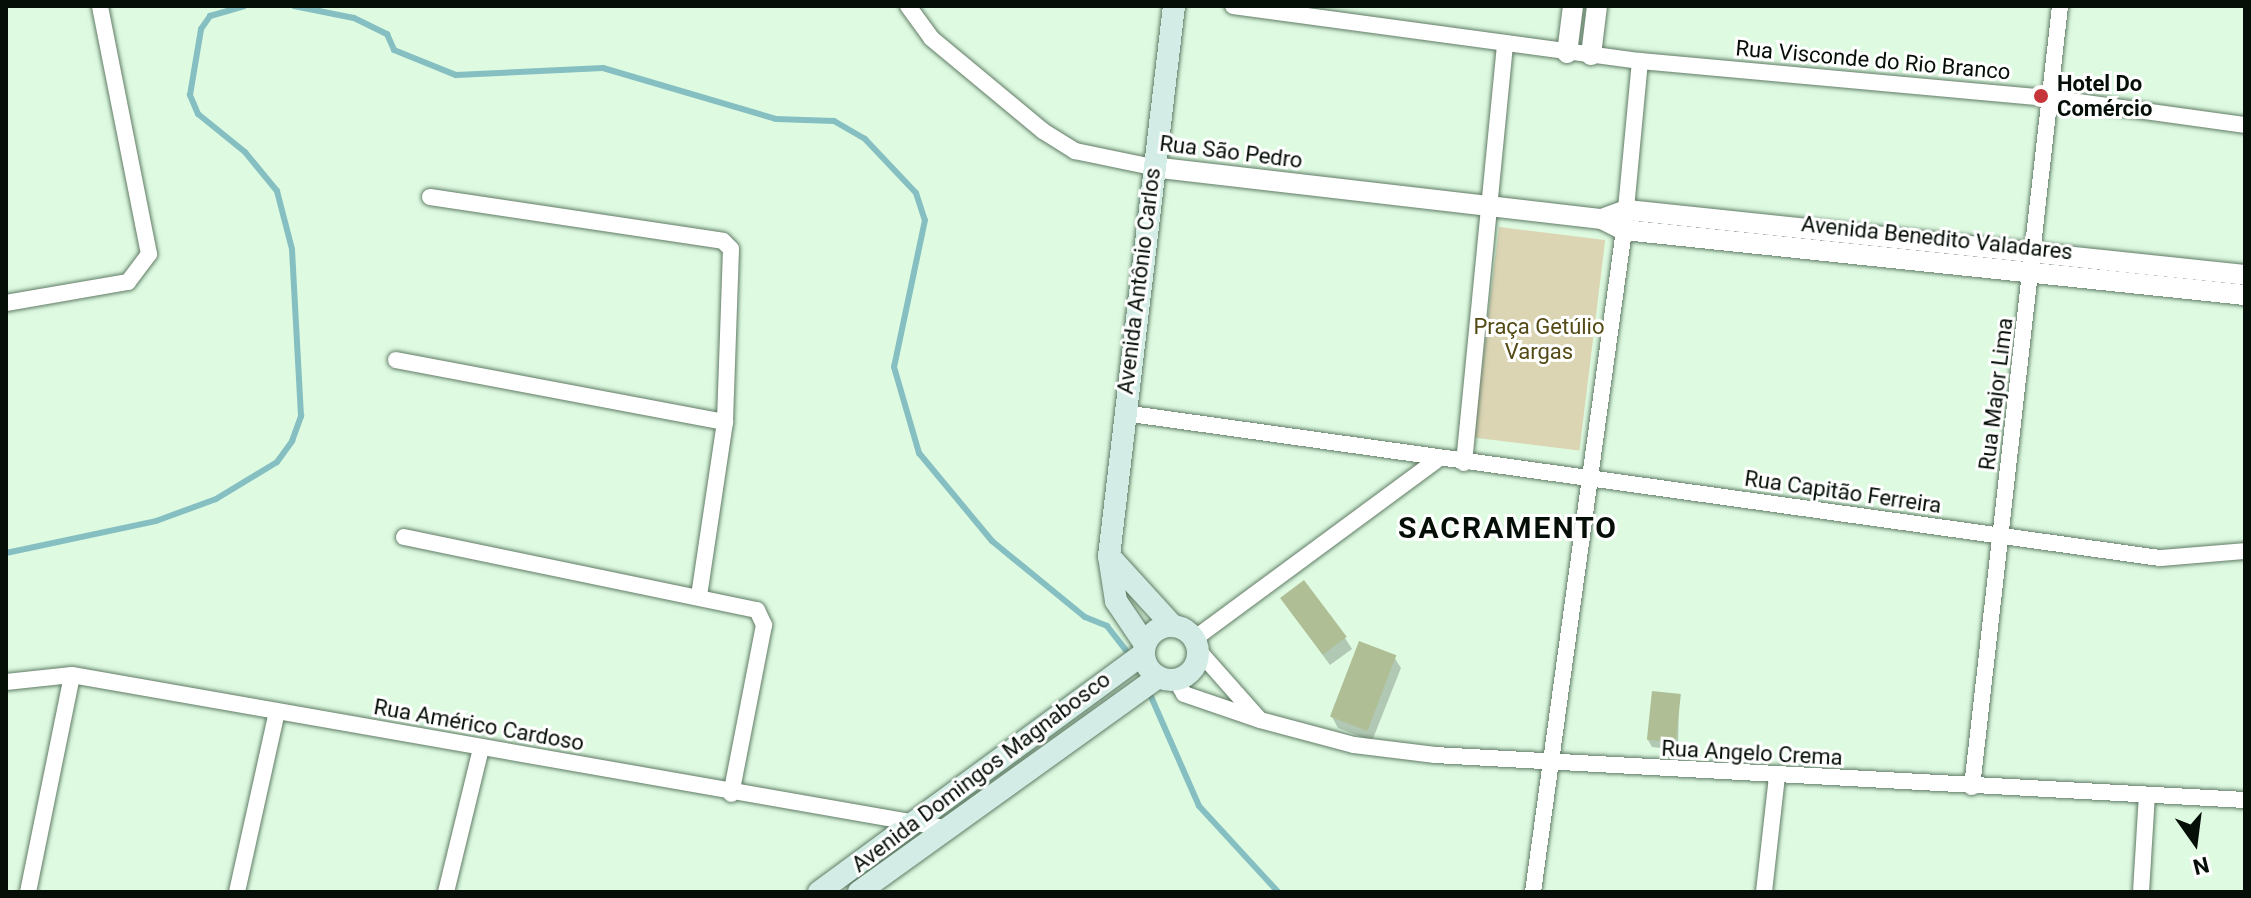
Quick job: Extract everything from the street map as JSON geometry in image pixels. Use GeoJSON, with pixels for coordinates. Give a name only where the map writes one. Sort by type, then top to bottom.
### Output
{"type":"FeatureCollection","features":[{"type":"Feature","properties":{"kind":"main road","name":"Avenida Antônio Carlos"},"geometry":{"type":"LineString","coordinates":[[1167,679],[1144,649],[1116,601],[1109,556],[1152,167],[1174,6]]}},
{"type":"Feature","properties":{"kind":"main road"},"geometry":{"type":"LineString","coordinates":[[859,892],[944,828],[1167,679],[1195,666],[1196,645],[1173,626],[1109,556]]}},
{"type":"Feature","properties":{"kind":"main road","name":"Avenida Domingos Magnabosco"},"geometry":{"type":"LineString","coordinates":[[819,892],[1173,626]]}},
{"type":"Feature","properties":{"kind":"street"},"geometry":{"type":"LineString","coordinates":[[6,303],[128,282],[149,254],[100,6]]}},
{"type":"Feature","properties":{"kind":"street","name":"Rua São Pedro"},"geometry":{"type":"LineString","coordinates":[[908,6],[931,38],[1043,131],[1075,151],[1152,167],[1626,220]]}},
{"type":"Feature","properties":{"kind":"street","name":"Rua Visconde do Rio Branco"},"geometry":{"type":"LineString","coordinates":[[1233,6],[1567,53],[2050,98],[2245,125]]}},
{"type":"Feature","properties":{"kind":"street"},"geometry":{"type":"LineString","coordinates":[[1567,53],[1573,6]]}},
{"type":"Feature","properties":{"kind":"street"},"geometry":{"type":"LineString","coordinates":[[1591,55],[1597,6]]}},
{"type":"Feature","properties":{"kind":"street","name":"Rua Major Lima"},"geometry":{"type":"LineString","coordinates":[[1972,787],[2060,6]]}},
{"type":"Feature","properties":{"kind":"street"},"geometry":{"type":"LineString","coordinates":[[1464,463],[1505,43]]}},
{"type":"Feature","properties":{"kind":"street"},"geometry":{"type":"LineString","coordinates":[[1533,892],[1586,480],[1626,220],[1640,61]]}},
{"type":"Feature","properties":{"kind":"street"},"geometry":{"type":"LineString","coordinates":[[430,197],[723,241],[733,259],[725,422],[699,595]]}},
{"type":"Feature","properties":{"kind":"street","name":"Avenida Benedito Valadares"},"geometry":{"type":"LineString","coordinates":[[1626,220],[2033,262],[2245,275]]}},
{"type":"Feature","properties":{"kind":"street","name":"Avenida Benedito Valadares"},"geometry":{"type":"LineString","coordinates":[[2033,262],[2245,295]]}},
{"type":"Feature","properties":{"kind":"street"},"geometry":{"type":"LineString","coordinates":[[396,360],[725,422]]}},
{"type":"Feature","properties":{"kind":"street","name":"Rua Capitão Ferreira"},"geometry":{"type":"LineString","coordinates":[[1124,413],[1435,461],[2160,558],[2245,551]]}},
{"type":"Feature","properties":{"kind":"street"},"geometry":{"type":"LineString","coordinates":[[1260,720],[1196,645],[1435,461]]}},
{"type":"Feature","properties":{"kind":"street"},"geometry":{"type":"LineString","coordinates":[[404,537],[750,606],[764,625],[731,794]]}},
{"type":"Feature","properties":{"kind":"street"},"geometry":{"type":"LineString","coordinates":[[28,892],[72,675]]}},
{"type":"Feature","properties":{"kind":"street","name":"Rua Américo Cardoso"},"geometry":{"type":"LineString","coordinates":[[6,682],[72,675],[731,794],[944,828]]}},
{"type":"Feature","properties":{"kind":"street","name":"Rua Angelo Crema"},"geometry":{"type":"LineString","coordinates":[[1167,679],[1184,694],[1260,720],[1354,745],[1549,763],[2245,800]]}},
{"type":"Feature","properties":{"kind":"street"},"geometry":{"type":"LineString","coordinates":[[237,892],[277,711]]}},
{"type":"Feature","properties":{"kind":"street"},"geometry":{"type":"LineString","coordinates":[[446,892],[481,748]]}},
{"type":"Feature","properties":{"kind":"street"},"geometry":{"type":"LineString","coordinates":[[1764,892],[1777,777]]}},
{"type":"Feature","properties":{"kind":"street"},"geometry":{"type":"LineString","coordinates":[[2141,892],[2147,795]]}},
{"type":"Feature","properties":{"kind":"green space","name":"Praça Getúlio Vargas"},"geometry":{"type":"Polygon","coordinates":[[[1499,227],[1605,240],[1579,450],[1473,437],[1499,227]]]}},
{"type":"Feature","properties":{"kind":"building"},"geometry":{"type":"Polygon","coordinates":[[[1304,580],[1347,637],[1323,655],[1280,598],[1304,580]]]}},
{"type":"Feature","properties":{"kind":"building"},"geometry":{"type":"Polygon","coordinates":[[[1359,641],[1396,655],[1367,731],[1330,717],[1359,641]]]}},
{"type":"Feature","properties":{"kind":"building"},"geometry":{"type":"Polygon","coordinates":[[[1652,691],[1681,694],[1676,743],[1647,740],[1652,691]]]}},
{"type":"Feature","properties":{"kind":"waterway"},"geometry":{"type":"LineString","coordinates":[[6,553],[156,521],[216,499],[277,462],[292,441],[301,416],[292,249],[277,191],[245,152],[198,114],[190,95],[201,29],[210,16],[244,6]]}},
{"type":"Feature","properties":{"kind":"waterway"},"geometry":{"type":"LineString","coordinates":[[294,6],[354,18],[387,34],[394,50],[456,75],[603,68],[776,119],[834,121],[865,139],[916,193],[925,220],[894,367],[919,453],[992,541],[1085,617],[1107,626],[1126,650]]}},
{"type":"Feature","properties":{"kind":"waterway"},"geometry":{"type":"LineString","coordinates":[[1149,692],[1199,806],[1278,892]]}},
{"type":"Feature","properties":{"kind":"place","name":"Hotel Do Comércio"},"geometry":{"type":"Point","coordinates":[2041,96]}},
{"type":"Feature","properties":{"kind":"district","name":"SACRAMENTO"},"geometry":{"type":"Point","coordinates":[1508,528]}}]}
